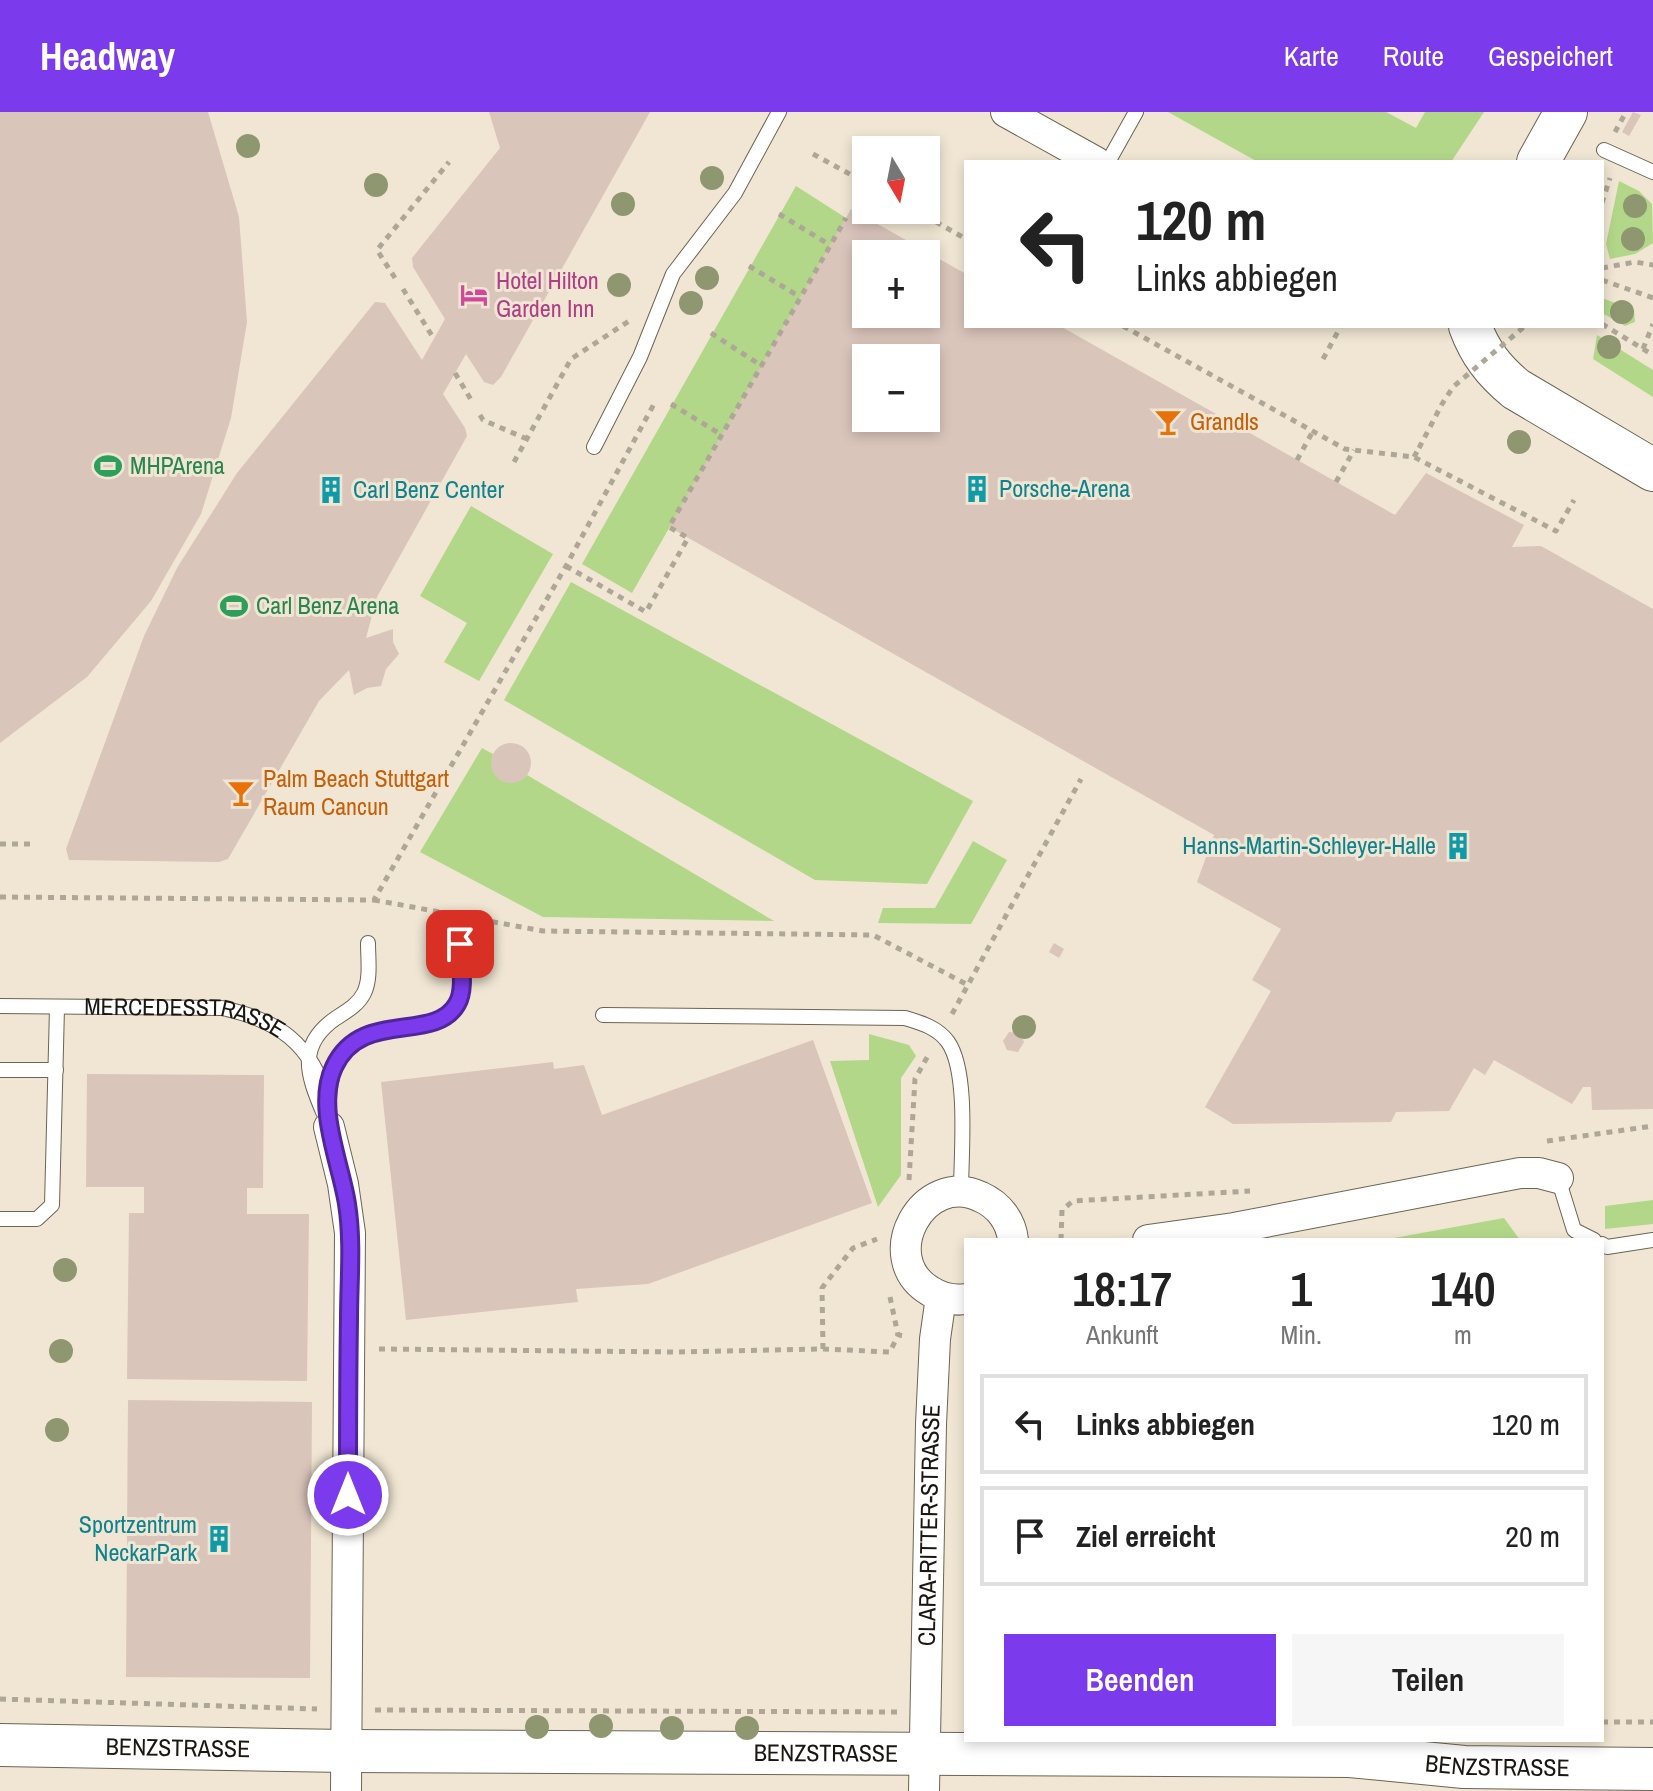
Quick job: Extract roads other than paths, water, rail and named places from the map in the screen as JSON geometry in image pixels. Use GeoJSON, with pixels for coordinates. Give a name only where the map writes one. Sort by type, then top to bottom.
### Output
{"type":"FeatureCollection","features":[{"type":"Feature","properties":{"kind":"main road"},"geometry":{"type":"LineString","coordinates":[[1539,160],[1566,112]]}},
{"type":"Feature","properties":{"kind":"main road"},"geometry":{"type":"LineString","coordinates":[[1471,328],[1480,351],[1496,372],[1516,389],[1653,470]]}},
{"type":"Feature","properties":{"kind":"main road","name":"BENZSTRASSE"},"geometry":{"type":"LineString","coordinates":[[0,1745],[346,1771],[924,1772],[1350,1756],[1464,1767],[1653,1769]]}},
{"type":"Feature","properties":{"kind":"street"},"geometry":{"type":"LineString","coordinates":[[1006,112],[1092,160]]}},
{"type":"Feature","properties":{"kind":"street"},"geometry":{"type":"LineString","coordinates":[[329,1114],[350,1233],[346,1771]]}},
{"type":"Feature","properties":{"kind":"street"},"geometry":{"type":"LineString","coordinates":[[1162,1238],[1234,1228],[1520,1173],[1539,1173],[1558,1178]]}},
{"type":"Feature","properties":{"kind":"street"},"geometry":{"type":"LineString","coordinates":[[961,1192],[975,1194],[998,1208],[1007,1220],[1012,1238]]}},
{"type":"Feature","properties":{"kind":"street","name":"CLARA-RITTER-STRASSE"},"geometry":{"type":"LineString","coordinates":[[924,1772],[935,1339],[953,1298],[927,1289],[916,1279],[905,1251],[906,1235],[911,1221],[932,1199],[946,1193],[961,1192]]}},
{"type":"Feature","properties":{"kind":"lane"},"geometry":{"type":"LineString","coordinates":[[594,447],[640,357],[666,289],[681,261],[735,193],[779,112]]}},
{"type":"Feature","properties":{"kind":"lane"},"geometry":{"type":"LineString","coordinates":[[1109,160],[1136,112]]}},
{"type":"Feature","properties":{"kind":"lane"},"geometry":{"type":"LineString","coordinates":[[1604,150],[1653,172]]}},
{"type":"Feature","properties":{"kind":"lane"},"geometry":{"type":"LineString","coordinates":[[329,1114],[309,1074],[308,1057],[316,1036],[364,994],[368,943]]}},
{"type":"Feature","properties":{"kind":"lane"},"geometry":{"type":"LineString","coordinates":[[329,1114],[332,1069],[351,1045],[380,1030],[424,1026],[437,1021],[448,1015],[457,1004],[461,992],[460,944]]}},
{"type":"Feature","properties":{"kind":"lane","name":"MERCEDESSTRASSE"},"geometry":{"type":"LineString","coordinates":[[0,1006],[222,1008],[267,1021],[296,1042],[308,1057],[319,1074],[329,1114]]}},
{"type":"Feature","properties":{"kind":"lane"},"geometry":{"type":"LineString","coordinates":[[0,1219],[37,1219],[52,1205],[57,1008]]}},
{"type":"Feature","properties":{"kind":"lane"},"geometry":{"type":"LineString","coordinates":[[603,1015],[905,1018],[930,1026],[941,1034],[954,1054],[961,1085],[961,1192]]}},
{"type":"Feature","properties":{"kind":"lane"},"geometry":{"type":"LineString","coordinates":[[0,1070],[56,1070]]}},
{"type":"Feature","properties":{"kind":"lane"},"geometry":{"type":"LineString","coordinates":[[1558,1178],[1574,1230],[1590,1238]]}},
{"type":"Feature","properties":{"kind":"lane"},"geometry":{"type":"LineString","coordinates":[[1604,1245],[1653,1240]]}},
{"type":"Feature","properties":{"kind":"place","name":"Hotel Hilton Garden Inn"},"geometry":{"type":"Point","coordinates":[474,295]}},
{"type":"Feature","properties":{"kind":"place","name":"Grandls"},"geometry":{"type":"Point","coordinates":[1168,422]}},
{"type":"Feature","properties":{"kind":"place","name":"MHPArena"},"geometry":{"type":"Point","coordinates":[108,466]}},
{"type":"Feature","properties":{"kind":"place","name":"Porsche-Arena"},"geometry":{"type":"Point","coordinates":[977,489]}},
{"type":"Feature","properties":{"kind":"place","name":"Carl Benz Center"},"geometry":{"type":"Point","coordinates":[331,490]}},
{"type":"Feature","properties":{"kind":"place","name":"Carl Benz Arena"},"geometry":{"type":"Point","coordinates":[234,606]}},
{"type":"Feature","properties":{"kind":"place","name":"Palm Beach Stuttgart Raum Cancun"},"geometry":{"type":"Point","coordinates":[241,793]}},
{"type":"Feature","properties":{"kind":"place","name":"Hanns-Martin-Schleyer-Halle"},"geometry":{"type":"Point","coordinates":[1458,846]}},
{"type":"Feature","properties":{"kind":"place","name":"Sportzentrum NeckarPark"},"geometry":{"type":"Point","coordinates":[219,1539]}}]}
